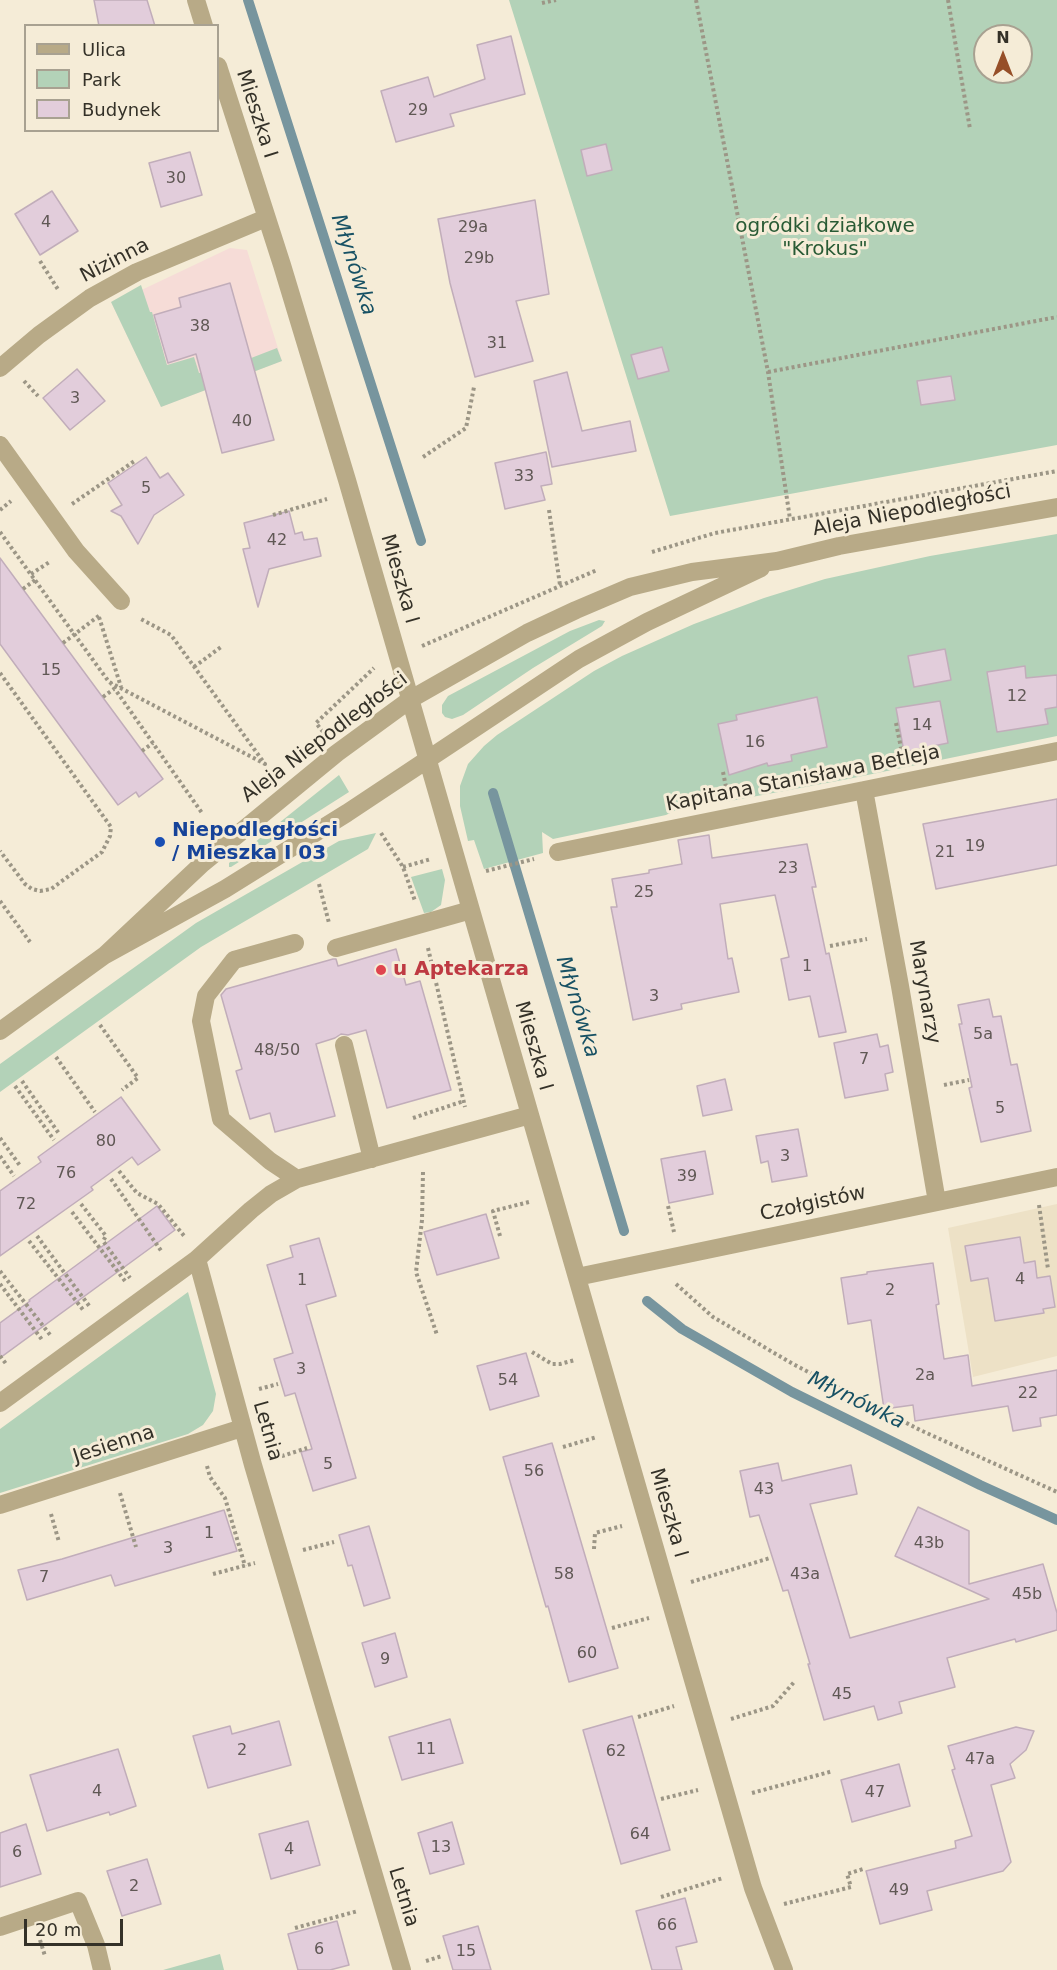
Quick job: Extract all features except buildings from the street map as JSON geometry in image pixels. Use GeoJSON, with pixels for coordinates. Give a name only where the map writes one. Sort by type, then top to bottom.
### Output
{"type":"FeatureCollection","features":[{"type":"Feature","properties":{"kind":"street"},"geometry":{"type":"LineString","coordinates":[[196,0],[203,24]]}},
{"type":"Feature","properties":{"kind":"street","name":"Mieszka I"},"geometry":{"type":"LineString","coordinates":[[219,69],[334,439],[411,699],[753,1888],[784,1970]]}},
{"type":"Feature","properties":{"kind":"street","name":"Nizinna"},"geometry":{"type":"LineString","coordinates":[[0,368],[39,335],[90,298],[137,272],[266,218]]}},
{"type":"Feature","properties":{"kind":"street"},"geometry":{"type":"LineString","coordinates":[[0,445],[76,551],[121,601]]}},
{"type":"Feature","properties":{"kind":"street","name":"Aleja Niepodległości"},"geometry":{"type":"LineString","coordinates":[[105,955],[202,863],[337,753],[411,699],[527,633],[630,587],[692,572],[777,561],[839,546],[1057,507]]}},
{"type":"Feature","properties":{"kind":"street","name":"Aleja Niepodległości"},"geometry":{"type":"LineString","coordinates":[[0,1031],[105,955],[225,888],[369,799],[579,659],[647,622],[777,561]]}},
{"type":"Feature","properties":{"kind":"street","name":"Kapitana Stanisława Betleja"},"geometry":{"type":"LineString","coordinates":[[551,854],[1057,751]]}},
{"type":"Feature","properties":{"kind":"street","name":"Marynarzy"},"geometry":{"type":"LineString","coordinates":[[864,790],[937,1202]]}},
{"type":"Feature","properties":{"kind":"street"},"geometry":{"type":"LineString","coordinates":[[336,948],[471,910]]}},
{"type":"Feature","properties":{"kind":"street"},"geometry":{"type":"LineString","coordinates":[[295,943],[234,960],[206,996],[201,1021],[221,1119],[270,1161],[297,1179]]}},
{"type":"Feature","properties":{"kind":"street"},"geometry":{"type":"LineString","coordinates":[[344,1045],[372,1159]]}},
{"type":"Feature","properties":{"kind":"street"},"geometry":{"type":"LineString","coordinates":[[0,1403],[198,1257],[271,1194],[297,1179],[530,1115]]}},
{"type":"Feature","properties":{"kind":"street","name":"Czołgistów"},"geometry":{"type":"LineString","coordinates":[[577,1277],[1057,1177]]}},
{"type":"Feature","properties":{"kind":"street","name":"Letnia"},"geometry":{"type":"LineString","coordinates":[[198,1257],[242,1428],[402,1970]]}},
{"type":"Feature","properties":{"kind":"street","name":"Jesienna"},"geometry":{"type":"LineString","coordinates":[[0,1505],[242,1428]]}},
{"type":"Feature","properties":{"kind":"street"},"geometry":{"type":"LineString","coordinates":[[0,1927],[78,1901],[96,1946],[102,1970]]}},
{"type":"Feature","properties":{"kind":"path"},"geometry":{"type":"LineString","coordinates":[[542,3],[556,0]]}},
{"type":"Feature","properties":{"kind":"path"},"geometry":{"type":"LineString","coordinates":[[696,0],[768,372],[790,519]]}},
{"type":"Feature","properties":{"kind":"path"},"geometry":{"type":"LineString","coordinates":[[948,0],[970,129]]}},
{"type":"Feature","properties":{"kind":"path"},"geometry":{"type":"LineString","coordinates":[[40,261],[59,291]]}},
{"type":"Feature","properties":{"kind":"path"},"geometry":{"type":"LineString","coordinates":[[768,372],[1057,317]]}},
{"type":"Feature","properties":{"kind":"path"},"geometry":{"type":"LineString","coordinates":[[423,457],[466,428],[474,387]]}},
{"type":"Feature","properties":{"kind":"path"},"geometry":{"type":"LineString","coordinates":[[53,519],[136,460]]}},
{"type":"Feature","properties":{"kind":"path"},"geometry":{"type":"LineString","coordinates":[[273,515],[329,499]]}},
{"type":"Feature","properties":{"kind":"path"},"geometry":{"type":"LineString","coordinates":[[549,510],[560,585]]}},
{"type":"Feature","properties":{"kind":"path"},"geometry":{"type":"LineString","coordinates":[[0,532],[202,813]]}},
{"type":"Feature","properties":{"kind":"path"},"geometry":{"type":"LineString","coordinates":[[31,574],[54,559]]}},
{"type":"Feature","properties":{"kind":"path"},"geometry":{"type":"LineString","coordinates":[[23,589],[35,580]]}},
{"type":"Feature","properties":{"kind":"path"},"geometry":{"type":"LineString","coordinates":[[109,682],[265,764],[171,634],[134,615]]}},
{"type":"Feature","properties":{"kind":"path"},"geometry":{"type":"LineString","coordinates":[[98,616],[121,688]]}},
{"type":"Feature","properties":{"kind":"path"},"geometry":{"type":"LineString","coordinates":[[63,643],[75,634]]}},
{"type":"Feature","properties":{"kind":"path"},"geometry":{"type":"LineString","coordinates":[[194,667],[221,647]]}},
{"type":"Feature","properties":{"kind":"path"},"geometry":{"type":"LineString","coordinates":[[316,723],[373,669]]}},
{"type":"Feature","properties":{"kind":"path"},"geometry":{"type":"LineString","coordinates":[[0,673],[111,827],[110,836],[102,852],[51,889],[40,891],[24,884],[1,854]]}},
{"type":"Feature","properties":{"kind":"path"},"geometry":{"type":"LineString","coordinates":[[103,698],[114,689]]}},
{"type":"Feature","properties":{"kind":"path"},"geometry":{"type":"LineString","coordinates":[[896,723],[907,781]]}},
{"type":"Feature","properties":{"kind":"path"},"geometry":{"type":"LineString","coordinates":[[142,751],[153,743]]}},
{"type":"Feature","properties":{"kind":"path"},"geometry":{"type":"LineString","coordinates":[[381,833],[403,867],[423,924],[471,1132]]}},
{"type":"Feature","properties":{"kind":"path"},"geometry":{"type":"LineString","coordinates":[[489,870],[551,854]]}},
{"type":"Feature","properties":{"kind":"path"},"geometry":{"type":"LineString","coordinates":[[403,867],[435,858]]}},
{"type":"Feature","properties":{"kind":"path"},"geometry":{"type":"LineString","coordinates":[[319,884],[336,948]]}},
{"type":"Feature","properties":{"kind":"path"},"geometry":{"type":"LineString","coordinates":[[0,901],[30,942]]}},
{"type":"Feature","properties":{"kind":"path"},"geometry":{"type":"LineString","coordinates":[[830,946],[891,935]]}},
{"type":"Feature","properties":{"kind":"path"},"geometry":{"type":"LineString","coordinates":[[100,1025],[138,1078],[122,1090]]}},
{"type":"Feature","properties":{"kind":"path"},"geometry":{"type":"LineString","coordinates":[[56,1057],[95,1112]]}},
{"type":"Feature","properties":{"kind":"path"},"geometry":{"type":"LineString","coordinates":[[22,1081],[60,1135]]}},
{"type":"Feature","properties":{"kind":"path"},"geometry":{"type":"LineString","coordinates":[[15,1086],[54,1140]]}},
{"type":"Feature","properties":{"kind":"path"},"geometry":{"type":"LineString","coordinates":[[0,1138],[21,1167]]}},
{"type":"Feature","properties":{"kind":"path"},"geometry":{"type":"LineString","coordinates":[[0,1156],[14,1176]]}},
{"type":"Feature","properties":{"kind":"path"},"geometry":{"type":"LineString","coordinates":[[421,1168],[423,1173],[422,1220],[416,1272],[437,1335]]}},
{"type":"Feature","properties":{"kind":"path"},"geometry":{"type":"LineString","coordinates":[[119,1171],[137,1193],[159,1204],[198,1257]]}},
{"type":"Feature","properties":{"kind":"path"},"geometry":{"type":"LineString","coordinates":[[111,1179],[177,1273]]}},
{"type":"Feature","properties":{"kind":"path"},"geometry":{"type":"LineString","coordinates":[[1038,1200],[1048,1269]]}},
{"type":"Feature","properties":{"kind":"path"},"geometry":{"type":"LineString","coordinates":[[500,1236],[494,1211],[533,1202]]}},
{"type":"Feature","properties":{"kind":"path"},"geometry":{"type":"LineString","coordinates":[[81,1204],[106,1236],[103,1241],[142,1299]]}},
{"type":"Feature","properties":{"kind":"path"},"geometry":{"type":"LineString","coordinates":[[72,1212],[142,1299]]}},
{"type":"Feature","properties":{"kind":"path"},"geometry":{"type":"LineString","coordinates":[[37,1236],[102,1329]]}},
{"type":"Feature","properties":{"kind":"path"},"geometry":{"type":"LineString","coordinates":[[29,1241],[102,1329]]}},
{"type":"Feature","properties":{"kind":"path"},"geometry":{"type":"LineString","coordinates":[[0,1271],[62,1358]]}},
{"type":"Feature","properties":{"kind":"path"},"geometry":{"type":"LineString","coordinates":[[0,1284],[62,1358]]}},
{"type":"Feature","properties":{"kind":"path"},"geometry":{"type":"LineString","coordinates":[[676,1284],[713,1317],[793,1364],[920,1430],[1057,1492]]}},
{"type":"Feature","properties":{"kind":"path"},"geometry":{"type":"LineString","coordinates":[[531,1352],[552,1364],[578,1359]]}},
{"type":"Feature","properties":{"kind":"path"},"geometry":{"type":"LineString","coordinates":[[253,1391],[278,1384]]}},
{"type":"Feature","properties":{"kind":"path"},"geometry":{"type":"LineString","coordinates":[[563,1447],[601,1436]]}},
{"type":"Feature","properties":{"kind":"path"},"geometry":{"type":"LineString","coordinates":[[205,1460],[210,1478],[225,1498],[244,1566]]}},
{"type":"Feature","properties":{"kind":"path"},"geometry":{"type":"LineString","coordinates":[[119,1487],[136,1547]]}},
{"type":"Feature","properties":{"kind":"path"},"geometry":{"type":"LineString","coordinates":[[49,1509],[59,1542]]}},
{"type":"Feature","properties":{"kind":"path"},"geometry":{"type":"LineString","coordinates":[[594,1549],[595,1533],[627,1525]]}},
{"type":"Feature","properties":{"kind":"path"},"geometry":{"type":"LineString","coordinates":[[667,1590],[770,1558]]}},
{"type":"Feature","properties":{"kind":"path"},"geometry":{"type":"LineString","coordinates":[[213,1574],[261,1561]]}},
{"type":"Feature","properties":{"kind":"path"},"geometry":{"type":"LineString","coordinates":[[612,1628],[654,1617]]}},
{"type":"Feature","properties":{"kind":"path"},"geometry":{"type":"LineString","coordinates":[[706,1727],[773,1706],[795,1681]]}},
{"type":"Feature","properties":{"kind":"path"},"geometry":{"type":"LineString","coordinates":[[638,1717],[679,1705]]}},
{"type":"Feature","properties":{"kind":"path"},"geometry":{"type":"LineString","coordinates":[[728,1800],[786,1782],[833,1771]]}},
{"type":"Feature","properties":{"kind":"path"},"geometry":{"type":"LineString","coordinates":[[661,1799],[702,1789]]}},
{"type":"Feature","properties":{"kind":"path"},"geometry":{"type":"LineString","coordinates":[[785,1914],[782,1904],[851,1887],[848,1874],[863,1869]]}},
{"type":"Feature","properties":{"kind":"path"},"geometry":{"type":"LineString","coordinates":[[661,1897],[728,1876]]}},
{"type":"Feature","properties":{"kind":"path"},"geometry":{"type":"LineString","coordinates":[[295,1928],[363,1909]]}},
{"type":"Feature","properties":{"kind":"shaded area"},"geometry":{"type":"Polygon","coordinates":[[[230,248],[247,250],[282,361],[161,407],[112,304],[230,248]]]}},
{"type":"Feature","properties":{"kind":"shaded area"},"geometry":{"type":"Polygon","coordinates":[[[1057,1204],[1057,1356],[973,1377],[948,1228],[1057,1204]]]}},
{"type":"Feature","properties":{"kind":"green space","name":"ogródki działkowe \"Krokus\""},"geometry":{"type":"Polygon","coordinates":[[[509,0],[1057,0],[1057,445],[670,516],[509,0]]]}},
{"type":"Feature","properties":{"kind":"green space"},"geometry":{"type":"Polygon","coordinates":[[[141,285],[150,312],[152,312],[167,365],[194,357],[199,373],[246,360],[277,348],[282,361],[161,407],[111,302],[141,285]]]}},
{"type":"Feature","properties":{"kind":"green space"},"geometry":{"type":"Polygon","coordinates":[[[1057,534],[1057,736],[725,802],[712,800],[680,808],[666,815],[553,839],[542,832],[543,853],[484,869],[474,840],[468,841],[460,806],[460,786],[468,764],[497,735],[594,671],[622,656],[694,624],[764,598],[825,579],[930,556],[1057,534]]]}},
{"type":"Feature","properties":{"kind":"green space"},"geometry":{"type":"Polygon","coordinates":[[[599,620],[605,621],[602,626],[533,668],[463,715],[452,719],[445,717],[442,713],[442,705],[448,696],[570,631],[599,620]]]}},
{"type":"Feature","properties":{"kind":"green space"},"geometry":{"type":"Polygon","coordinates":[[[339,775],[349,792],[229,867],[229,863],[339,775]]]}},
{"type":"Feature","properties":{"kind":"green space"},"geometry":{"type":"Polygon","coordinates":[[[376,833],[368,849],[201,947],[0,1092],[0,1064],[196,923],[339,841],[376,833]]]}},
{"type":"Feature","properties":{"kind":"green space"},"geometry":{"type":"Polygon","coordinates":[[[442,869],[445,880],[441,905],[431,912],[424,913],[411,877],[442,869]]]}},
{"type":"Feature","properties":{"kind":"green space"},"geometry":{"type":"Polygon","coordinates":[[[188,1292],[216,1394],[213,1411],[203,1425],[188,1434],[0,1493],[0,1429],[188,1292]]]}},
{"type":"Feature","properties":{"kind":"green space"},"geometry":{"type":"Polygon","coordinates":[[[220,1954],[224,1970],[163,1970],[220,1954]]]}},
{"type":"Feature","properties":{"kind":"waterway","name":"Młynówka"},"geometry":{"type":"LineString","coordinates":[[248,0],[421,541]]}},
{"type":"Feature","properties":{"kind":"waterway","name":"Młynówka"},"geometry":{"type":"LineString","coordinates":[[493,793],[624,1231]]}},
{"type":"Feature","properties":{"kind":"waterway","name":"Młynówka"},"geometry":{"type":"LineString","coordinates":[[647,1301],[682,1329],[792,1392],[980,1485],[1057,1520]]}},
{"type":"Feature","properties":{"kind":"place","name":"Niepodległości / Mieszka I 03"},"geometry":{"type":"Point","coordinates":[160,842]}},
{"type":"Feature","properties":{"kind":"place","name":"u Aptekarza"},"geometry":{"type":"Point","coordinates":[381,970]}}]}
